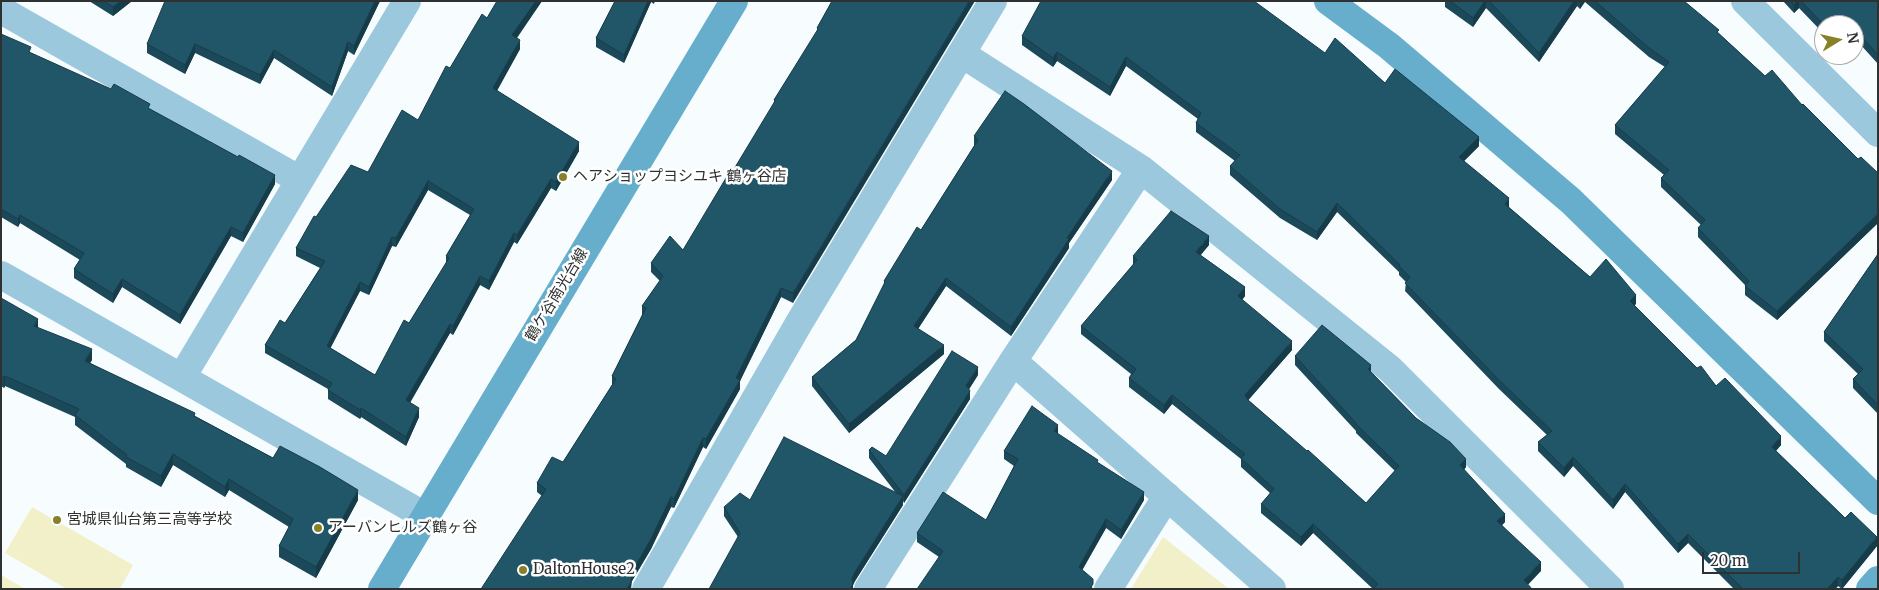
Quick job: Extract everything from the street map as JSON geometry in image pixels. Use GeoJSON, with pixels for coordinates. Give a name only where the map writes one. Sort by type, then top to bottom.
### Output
{"type":"FeatureCollection","features":[{"type":"Feature","properties":{"kind":"street"},"geometry":{"type":"LineString","coordinates":[[182,377],[407,1]]}},
{"type":"Feature","properties":{"kind":"street","name":"鶴ケ谷南光台線"},"geometry":{"type":"LineString","coordinates":[[382,589],[734,1]]}},
{"type":"Feature","properties":{"kind":"street"},"geometry":{"type":"LineString","coordinates":[[646,589],[799,323],[993,1]]}},
{"type":"Feature","properties":{"kind":"street"},"geometry":{"type":"LineString","coordinates":[[1328,1],[1388,46],[1571,201],[1878,501]]}},
{"type":"Feature","properties":{"kind":"street"},"geometry":{"type":"LineString","coordinates":[[1745,1],[1878,133]]}},
{"type":"Feature","properties":{"kind":"street"},"geometry":{"type":"LineString","coordinates":[[1,10],[300,180]]}},
{"type":"Feature","properties":{"kind":"street"},"geometry":{"type":"LineString","coordinates":[[962,54],[1142,169],[1390,368],[1610,589]]}},
{"type":"Feature","properties":{"kind":"street"},"geometry":{"type":"LineString","coordinates":[[868,589],[1013,361],[1142,169]]}},
{"type":"Feature","properties":{"kind":"street"},"geometry":{"type":"LineString","coordinates":[[1,275],[424,516]]}},
{"type":"Feature","properties":{"kind":"street"},"geometry":{"type":"LineString","coordinates":[[1013,361],[1272,589]]}},
{"type":"Feature","properties":{"kind":"street"},"geometry":{"type":"LineString","coordinates":[[1108,589],[1167,496]]}},
{"type":"Feature","properties":{"kind":"street"},"geometry":{"type":"LineString","coordinates":[[1870,589],[1878,580]]}},
{"type":"Feature","properties":{"kind":"shaded area"},"geometry":{"type":"Polygon","coordinates":[[[32,507],[133,565],[120,589],[67,589],[5,553],[32,507]]]}},
{"type":"Feature","properties":{"kind":"shaded area"},"geometry":{"type":"Polygon","coordinates":[[[1163,537],[1229,589],[1131,589],[1163,537]]]}},
{"type":"Feature","properties":{"kind":"shaded area"},"geometry":{"type":"Polygon","coordinates":[[[1,575],[25,589],[1,589],[1,575]]]}},
{"type":"Feature","properties":{"kind":"building"},"geometry":{"type":"Polygon","coordinates":[[[104,1],[121,1],[113,7],[104,1]]]}},
{"type":"Feature","properties":{"kind":"building"},"geometry":{"type":"Polygon","coordinates":[[[165,1],[375,1],[354,46],[348,42],[332,87],[274,50],[260,75],[195,44],[185,65],[147,44],[165,1]]]}},
{"type":"Feature","properties":{"kind":"building"},"geometry":{"type":"Polygon","coordinates":[[[497,1],[536,1],[512,35],[520,40],[493,88],[579,142],[556,182],[551,179],[517,235],[514,233],[489,281],[480,276],[453,326],[450,324],[406,400],[419,408],[406,437],[361,408],[360,410],[328,390],[332,383],[265,345],[280,320],[285,323],[325,261],[296,248],[314,216],[316,217],[351,165],[368,172],[402,110],[418,120],[446,66],[450,68],[482,14],[487,18],[497,1]],[[428,181],[396,238],[392,237],[369,287],[360,282],[327,346],[375,375],[404,320],[409,323],[449,258],[446,256],[474,209],[428,181]]]}},
{"type":"Feature","properties":{"kind":"building"},"geometry":{"type":"Polygon","coordinates":[[[615,1],[648,1],[624,55],[596,38],[615,1]]]}},
{"type":"Feature","properties":{"kind":"building"},"geometry":{"type":"Polygon","coordinates":[[[832,1],[969,1],[793,293],[781,288],[736,378],[740,380],[706,439],[703,438],[674,499],[671,497],[651,539],[632,572],[631,582],[627,589],[481,589],[546,489],[537,483],[552,457],[563,462],[616,379],[612,376],[646,308],[642,306],[663,276],[651,263],[670,236],[683,250],[775,101],[818,29],[832,1]]]}},
{"type":"Feature","properties":{"kind":"building"},"geometry":{"type":"Polygon","coordinates":[[[1041,1],[1254,1],[1325,53],[1335,38],[1385,83],[1395,69],[1479,137],[1459,157],[1509,198],[1505,204],[1590,277],[1606,259],[1636,295],[1630,301],[1697,368],[1701,366],[1716,386],[1725,378],[1781,436],[1772,447],[1845,518],[1851,512],[1877,537],[1842,580],[1838,577],[1827,589],[1743,589],[1688,534],[1678,544],[1625,484],[1613,500],[1573,457],[1564,468],[1538,442],[1552,431],[1499,380],[1405,283],[1410,277],[1400,265],[1337,203],[1317,232],[1280,209],[1230,166],[1240,155],[1196,123],[1201,113],[1126,57],[1110,87],[1057,52],[1053,58],[1022,36],[1041,1]]]}},
{"type":"Feature","properties":{"kind":"building"},"geometry":{"type":"Polygon","coordinates":[[[1450,1],[1485,1],[1473,18],[1450,1]]]}},
{"type":"Feature","properties":{"kind":"building"},"geometry":{"type":"Polygon","coordinates":[[[1489,1],[1574,1],[1539,53],[1489,1]]]}},
{"type":"Feature","properties":{"kind":"building"},"geometry":{"type":"Polygon","coordinates":[[[1595,1],[1684,1],[1719,30],[1717,32],[1765,76],[1772,70],[1802,105],[1858,159],[1861,157],[1878,173],[1878,214],[1777,311],[1745,286],[1749,281],[1698,228],[1705,220],[1661,178],[1669,170],[1615,125],[1669,62],[1649,48],[1595,1]]]}},
{"type":"Feature","properties":{"kind":"building"},"geometry":{"type":"Polygon","coordinates":[[[1801,1],[1878,1],[1878,55],[1864,39],[1864,15],[1814,15],[1801,1]]]}},
{"type":"Feature","properties":{"kind":"building"},"geometry":{"type":"Polygon","coordinates":[[[1,34],[31,47],[29,52],[111,89],[114,84],[150,104],[148,108],[275,175],[243,233],[231,227],[180,315],[122,279],[113,294],[74,269],[84,253],[20,215],[18,219],[1,209],[1,34]]]}},
{"type":"Feature","properties":{"kind":"building"},"geometry":{"type":"Polygon","coordinates":[[[1005,91],[1112,171],[1011,327],[946,278],[914,326],[944,345],[849,424],[812,377],[856,340],[884,281],[917,227],[921,230],[978,140],[974,136],[1005,91]]]}},
{"type":"Feature","properties":{"kind":"building"},"geometry":{"type":"Polygon","coordinates":[[[1171,211],[1209,236],[1196,252],[1245,287],[1238,296],[1292,341],[1245,395],[1248,400],[1308,450],[1366,503],[1399,466],[1356,424],[1295,356],[1322,325],[1371,365],[1368,369],[1416,418],[1450,442],[1466,459],[1460,465],[1505,514],[1497,521],[1541,562],[1524,580],[1532,589],[1373,589],[1378,584],[1313,524],[1301,537],[1261,504],[1274,489],[1241,458],[1245,454],[1172,395],[1164,405],[1129,378],[1136,369],[1081,326],[1137,260],[1133,256],[1171,211]]]}},
{"type":"Feature","properties":{"kind":"building"},"geometry":{"type":"Polygon","coordinates":[[[1878,254],[1878,405],[1853,379],[1863,369],[1824,332],[1878,254]]]}},
{"type":"Feature","properties":{"kind":"building"},"geometry":{"type":"Polygon","coordinates":[[[1,298],[38,319],[34,326],[92,349],[85,361],[195,413],[194,416],[273,458],[280,446],[358,490],[316,567],[279,546],[293,519],[229,479],[225,487],[173,454],[161,476],[126,457],[127,455],[75,415],[79,409],[5,376],[4,378],[1,376],[1,298]]]}},
{"type":"Feature","properties":{"kind":"building"},"geometry":{"type":"Polygon","coordinates":[[[952,351],[978,367],[966,385],[970,391],[904,495],[869,450],[872,447],[886,456],[952,351]]]}},
{"type":"Feature","properties":{"kind":"building"},"geometry":{"type":"Polygon","coordinates":[[[1032,406],[1058,425],[1054,431],[1098,460],[1097,462],[1144,492],[1121,530],[1106,519],[1079,567],[1093,579],[1090,589],[917,589],[943,551],[917,533],[943,492],[986,520],[1018,459],[1004,451],[1032,406]]]}},
{"type":"Feature","properties":{"kind":"building"},"geometry":{"type":"Polygon","coordinates":[[[784,437],[903,496],[855,572],[850,589],[709,589],[740,533],[724,507],[740,493],[750,500],[784,437]]]}},
{"type":"Feature","properties":{"kind":"place","name":"ヘアショップヨシユキ 鶴ヶ谷店"},"geometry":{"type":"Point","coordinates":[563,177]}},
{"type":"Feature","properties":{"kind":"place","name":"宮城県仙台第三高等学校"},"geometry":{"type":"Point","coordinates":[57,520]}},
{"type":"Feature","properties":{"kind":"place","name":"アーバンヒルズ鶴ヶ谷"},"geometry":{"type":"Point","coordinates":[318,528]}},
{"type":"Feature","properties":{"kind":"place","name":"DaltonHouse2"},"geometry":{"type":"Point","coordinates":[523,570]}}]}
